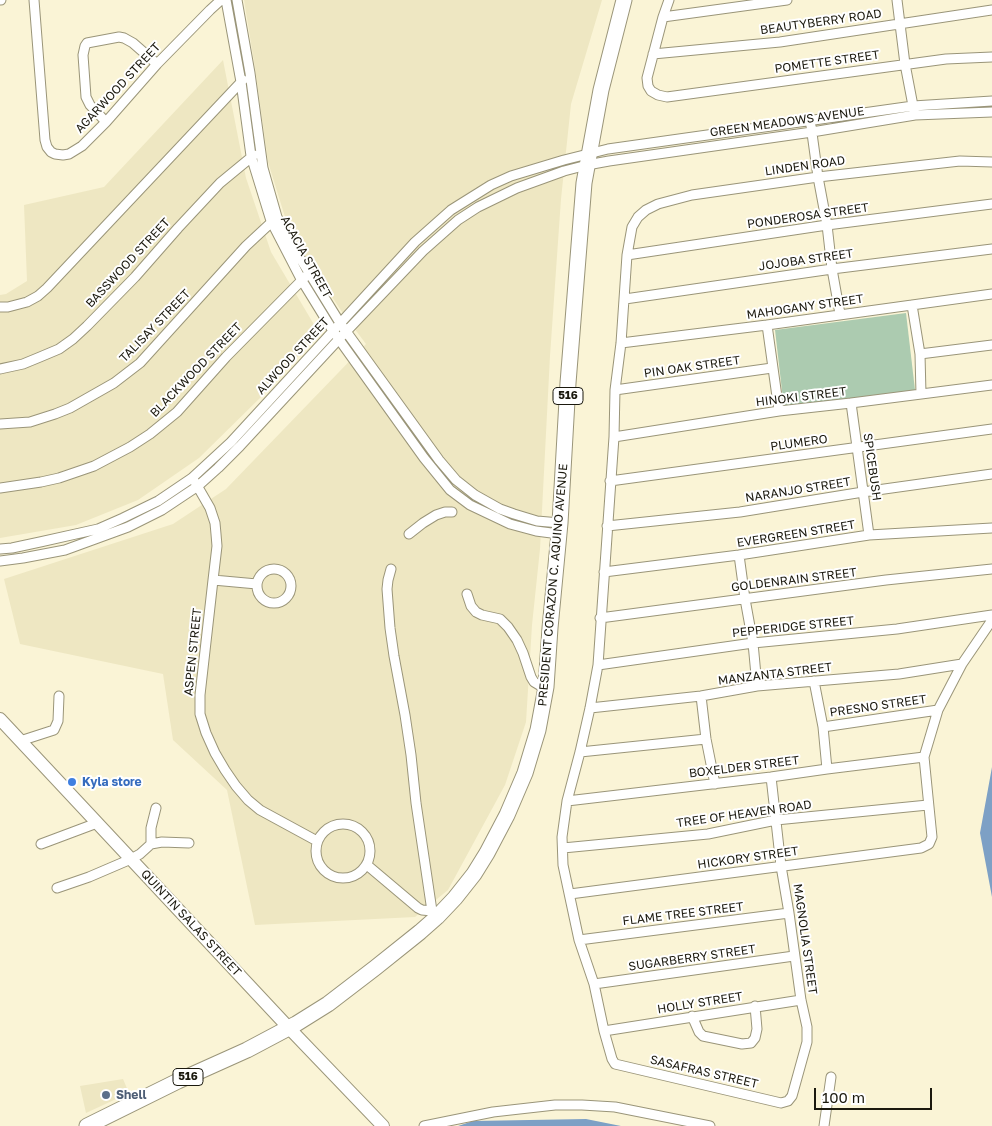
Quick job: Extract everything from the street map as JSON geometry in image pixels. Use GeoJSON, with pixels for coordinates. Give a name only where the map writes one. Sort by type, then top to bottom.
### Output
{"type":"FeatureCollection","features":[{"type":"Feature","properties":{"kind":"highway","name":"PRESIDENT CORAZON C. AQUINO AVENUE"},"geometry":{"type":"LineString","coordinates":[[87,1126],[178,1081],[247,1050],[328,1004],[375,968],[455,898],[474,874],[507,815],[531,754],[538,730],[546,687],[584,183],[600,90],[624,0]]}},
{"type":"Feature","properties":{"kind":"main road","name":"QUINTIN SALAS STREET"},"geometry":{"type":"LineString","coordinates":[[0,719],[383,1126]]}},
{"type":"Feature","properties":{"kind":"street","name":"AGARWOOD STREET"},"geometry":{"type":"LineString","coordinates":[[34,0],[45,140],[50,152],[55,154],[69,154],[82,146],[106,122],[157,64],[222,0]]}},
{"type":"Feature","properties":{"kind":"street","name":"ACACIA STREET"},"geometry":{"type":"LineString","coordinates":[[226,0],[241,82],[251,156],[274,219],[301,279],[333,330],[424,458],[450,490],[475,508],[510,524],[536,531],[559,528]]}},
{"type":"Feature","properties":{"kind":"street","name":"ACACIA STREET"},"geometry":{"type":"LineString","coordinates":[[237,0],[250,73],[260,151],[274,219],[310,272],[340,323],[439,460],[456,480],[486,502],[514,514],[559,528]]}},
{"type":"Feature","properties":{"kind":"street"},"geometry":{"type":"LineString","coordinates":[[653,54],[669,0]]}},
{"type":"Feature","properties":{"kind":"street"},"geometry":{"type":"LineString","coordinates":[[663,17],[787,0]]}},
{"type":"Feature","properties":{"kind":"street"},"geometry":{"type":"LineString","coordinates":[[898,0],[905,64],[914,111]]}},
{"type":"Feature","properties":{"kind":"street","name":"BEAUTYBERRY ROAD"},"geometry":{"type":"LineString","coordinates":[[653,54],[780,42],[992,10]]}},
{"type":"Feature","properties":{"kind":"street"},"geometry":{"type":"LineString","coordinates":[[106,122],[90,105],[86,97],[83,55],[87,43],[119,37],[124,38],[133,43],[157,64]]}},
{"type":"Feature","properties":{"kind":"street","name":"POMETTE STREET"},"geometry":{"type":"LineString","coordinates":[[653,54],[647,78],[648,86],[658,95],[667,97],[905,64],[946,59],[992,57]]}},
{"type":"Feature","properties":{"kind":"street"},"geometry":{"type":"LineString","coordinates":[[0,307],[27,302],[47,288],[250,73]]}},
{"type":"Feature","properties":{"kind":"street","name":"GREEN MEADOWS AVENUE"},"geometry":{"type":"LineString","coordinates":[[588,159],[615,148],[811,120],[914,111],[992,101]]}},
{"type":"Feature","properties":{"kind":"street","name":"GREEN MEADOWS AVENUE"},"geometry":{"type":"LineString","coordinates":[[588,159],[630,157],[812,132],[914,111],[992,112]]}},
{"type":"Feature","properties":{"kind":"street"},"geometry":{"type":"LineString","coordinates":[[811,120],[840,314]]}},
{"type":"Feature","properties":{"kind":"street","name":"BASSWOOD STREET"},"geometry":{"type":"LineString","coordinates":[[0,369],[23,364],[59,348],[73,339],[135,277],[220,183],[251,156],[260,151]]}},
{"type":"Feature","properties":{"kind":"street","name":"ALWOOD STREET"},"geometry":{"type":"LineString","coordinates":[[0,549],[98,529],[158,501],[192,478],[231,442],[415,242],[451,210],[491,185],[511,176],[588,159]]}},
{"type":"Feature","properties":{"kind":"street","name":"ALWOOD STREET"},"geometry":{"type":"LineString","coordinates":[[0,560],[23,558],[65,550],[128,527],[162,510],[198,486],[240,446],[423,251],[458,220],[478,207],[518,188],[564,171],[588,159]]}},
{"type":"Feature","properties":{"kind":"street","name":"LINDEN ROAD"},"geometry":{"type":"LineString","coordinates":[[627,255],[632,227],[638,217],[646,210],[658,204],[692,195],[818,176],[960,161],[992,162]]}},
{"type":"Feature","properties":{"kind":"street","name":"PONDEROSA STREET"},"geometry":{"type":"LineString","coordinates":[[627,255],[827,225],[992,204]]}},
{"type":"Feature","properties":{"kind":"street","name":"TALISAY STREET"},"geometry":{"type":"LineString","coordinates":[[0,424],[30,422],[55,414],[70,408],[114,383],[140,363],[246,246],[274,219]]}},
{"type":"Feature","properties":{"kind":"street","name":"JOJOBA STREET"},"geometry":{"type":"LineString","coordinates":[[624,299],[832,269],[992,249]]}},
{"type":"Feature","properties":{"kind":"street"},"geometry":{"type":"LineString","coordinates":[[604,1031],[594,984],[579,940],[563,865],[562,837],[567,801],[580,752],[598,665],[614,437],[615,390],[621,343],[627,255]]}},
{"type":"Feature","properties":{"kind":"street","name":"BLACKWOOD STREET"},"geometry":{"type":"LineString","coordinates":[[0,488],[59,478],[94,466],[150,434],[177,412],[226,357],[310,272]]}},
{"type":"Feature","properties":{"kind":"street","name":"MAHOGANY STREET"},"geometry":{"type":"LineString","coordinates":[[621,343],[992,294]]}},
{"type":"Feature","properties":{"kind":"street"},"geometry":{"type":"LineString","coordinates":[[912,305],[920,354],[921,394]]}},
{"type":"Feature","properties":{"kind":"street"},"geometry":{"type":"LineString","coordinates":[[767,325],[778,411]]}},
{"type":"Feature","properties":{"kind":"street"},"geometry":{"type":"LineString","coordinates":[[920,354],[992,345]]}},
{"type":"Feature","properties":{"kind":"street","name":"PIN OAK STREET"},"geometry":{"type":"LineString","coordinates":[[615,390],[772,368]]}},
{"type":"Feature","properties":{"kind":"street","name":"HINOKI STREET"},"geometry":{"type":"LineString","coordinates":[[614,437],[778,411],[851,404],[992,385]]}},
{"type":"Feature","properties":{"kind":"street","name":"SPICEBUSH"},"geometry":{"type":"LineString","coordinates":[[851,404],[869,535]]}},
{"type":"Feature","properties":{"kind":"street","name":"PLUMERO"},"geometry":{"type":"LineString","coordinates":[[610,481],[992,428]]}},
{"type":"Feature","properties":{"kind":"street","name":"NARANJO STREET"},"geometry":{"type":"LineString","coordinates":[[607,526],[740,512],[992,474]]}},
{"type":"Feature","properties":{"kind":"street","name":"ASPEN STREET"},"geometry":{"type":"LineString","coordinates":[[192,478],[210,508],[215,523],[216,546],[200,695],[200,714],[206,733],[225,770],[248,800],[260,810],[317,841]]}},
{"type":"Feature","properties":{"kind":"street"},"geometry":{"type":"LineString","coordinates":[[409,534],[436,514],[452,512]]}},
{"type":"Feature","properties":{"kind":"street","name":"EVERGREEN STREET"},"geometry":{"type":"LineString","coordinates":[[604,572],[739,555],[869,535],[992,528]]}},
{"type":"Feature","properties":{"kind":"street"},"geometry":{"type":"LineString","coordinates":[[739,555],[753,643],[757,686]]}},
{"type":"Feature","properties":{"kind":"street"},"geometry":{"type":"LineString","coordinates":[[367,864],[415,906],[435,914],[416,803],[411,755],[390,628],[387,589],[391,569]]}},
{"type":"Feature","properties":{"kind":"street","name":"GOLDENRAIN STREET"},"geometry":{"type":"LineString","coordinates":[[600,618],[886,580],[992,569]]}},
{"type":"Feature","properties":{"kind":"street"},"geometry":{"type":"LineString","coordinates":[[213,580],[257,584]]}},
{"type":"Feature","properties":{"kind":"street"},"geometry":{"type":"LineString","coordinates":[[467,594],[471,606],[476,612],[500,619],[508,627],[523,652],[531,678],[538,684],[546,687]]}},
{"type":"Feature","properties":{"kind":"street","name":"PEPPERIDGE STREET"},"geometry":{"type":"LineString","coordinates":[[598,665],[753,643],[897,629],[992,615]]}},
{"type":"Feature","properties":{"kind":"street"},"geometry":{"type":"LineString","coordinates":[[928,805],[924,757],[938,710],[962,664],[992,620]]}},
{"type":"Feature","properties":{"kind":"street","name":"MANZANTA STREET"},"geometry":{"type":"LineString","coordinates":[[590,708],[701,696],[757,686],[899,674],[962,664]]}},
{"type":"Feature","properties":{"kind":"street"},"geometry":{"type":"LineString","coordinates":[[814,681],[827,769]]}},
{"type":"Feature","properties":{"kind":"street"},"geometry":{"type":"LineString","coordinates":[[20,741],[54,730],[58,721],[59,696]]}},
{"type":"Feature","properties":{"kind":"street"},"geometry":{"type":"LineString","coordinates":[[701,696],[706,739],[715,784]]}},
{"type":"Feature","properties":{"kind":"street","name":"PRESNO STREET"},"geometry":{"type":"LineString","coordinates":[[822,727],[938,710]]}},
{"type":"Feature","properties":{"kind":"street"},"geometry":{"type":"LineString","coordinates":[[580,752],[706,739]]}},
{"type":"Feature","properties":{"kind":"street","name":"BOXELDER STREET"},"geometry":{"type":"LineString","coordinates":[[567,801],[924,757]]}},
{"type":"Feature","properties":{"kind":"street","name":"MAGNOLIA STREET"},"geometry":{"type":"LineString","coordinates":[[771,777],[781,866],[801,1000],[807,1027],[807,1042],[792,1096],[788,1101]]}},
{"type":"Feature","properties":{"kind":"street","name":"TREE OF HEAVEN ROAD"},"geometry":{"type":"LineString","coordinates":[[563,848],[708,834],[776,820],[928,805]]}},
{"type":"Feature","properties":{"kind":"street","name":"HICKORY STREET"},"geometry":{"type":"LineString","coordinates":[[570,894],[921,848],[929,844],[932,837],[928,805]]}},
{"type":"Feature","properties":{"kind":"street"},"geometry":{"type":"LineString","coordinates":[[151,844],[150,828],[156,808]]}},
{"type":"Feature","properties":{"kind":"street"},"geometry":{"type":"LineString","coordinates":[[41,844],[97,823]]}},
{"type":"Feature","properties":{"kind":"street"},"geometry":{"type":"LineString","coordinates":[[343,823],[358,828],[368,841],[370,849],[370,857],[367,864],[355,876],[339,878],[331,876],[319,865],[316,857],[317,841],[327,828],[335,825],[343,823]]}},
{"type":"Feature","properties":{"kind":"street"},"geometry":{"type":"LineString","coordinates":[[57,888],[131,859],[151,844],[162,842],[189,843]]}},
{"type":"Feature","properties":{"kind":"street","name":"FLAME TREE STREET"},"geometry":{"type":"LineString","coordinates":[[579,940],[789,913]]}},
{"type":"Feature","properties":{"kind":"street","name":"SUGARBERRY STREET"},"geometry":{"type":"LineString","coordinates":[[594,984],[794,956]]}},
{"type":"Feature","properties":{"kind":"street","name":"HOLLY STREET"},"geometry":{"type":"LineString","coordinates":[[604,1031],[801,1000]]}},
{"type":"Feature","properties":{"kind":"street"},"geometry":{"type":"LineString","coordinates":[[692,1016],[698,1032],[703,1036],[742,1044],[751,1043],[755,1038],[757,1029],[755,1006]]}},
{"type":"Feature","properties":{"kind":"street","name":"SASAFRAS STREET"},"geometry":{"type":"LineString","coordinates":[[604,1031],[615,1064],[781,1103],[788,1101]]}},
{"type":"Feature","properties":{"kind":"street"},"geometry":{"type":"LineString","coordinates":[[824,1126],[831,1077]]}},
{"type":"Feature","properties":{"kind":"street"},"geometry":{"type":"LineString","coordinates":[[424,1126],[492,1112],[555,1105],[582,1105],[615,1107],[710,1126]]}},
{"type":"Feature","properties":{"kind":"shaded area"},"geometry":{"type":"Polygon","coordinates":[[[244,0],[602,0],[571,104],[561,199],[550,356],[540,549],[532,625],[526,722],[505,785],[448,890],[415,917],[255,925],[227,790],[173,740],[163,674],[20,644],[4,579],[173,524],[226,489],[366,344],[342,312],[290,233],[268,162],[244,0]]]}},
{"type":"Feature","properties":{"kind":"shaded area"},"geometry":{"type":"Polygon","coordinates":[[[223,60],[246,178],[271,252],[319,333],[260,398],[199,458],[138,500],[76,525],[0,538],[0,295],[6,294],[27,281],[24,205],[104,187],[223,60]]]}},
{"type":"Feature","properties":{"kind":"shaded area"},"geometry":{"type":"Polygon","coordinates":[[[123,1079],[129,1093],[86,1113],[80,1086],[123,1079]]]}},
{"type":"Feature","properties":{"kind":"green space"},"geometry":{"type":"Polygon","coordinates":[[[906,313],[915,390],[784,408],[775,330],[906,313]]]}},
{"type":"Feature","properties":{"kind":"water"},"geometry":{"type":"Polygon","coordinates":[[[992,767],[992,897],[980,833],[992,767]]]}},
{"type":"Feature","properties":{"kind":"water"},"geometry":{"type":"Polygon","coordinates":[[[586,1119],[621,1126],[458,1126],[473,1121],[586,1119]]]}},
{"type":"Feature","properties":{"kind":"place","name":"Kyla store"},"geometry":{"type":"Point","coordinates":[72,782]}},
{"type":"Feature","properties":{"kind":"place","name":"Shell"},"geometry":{"type":"Point","coordinates":[106,1095]}}]}
